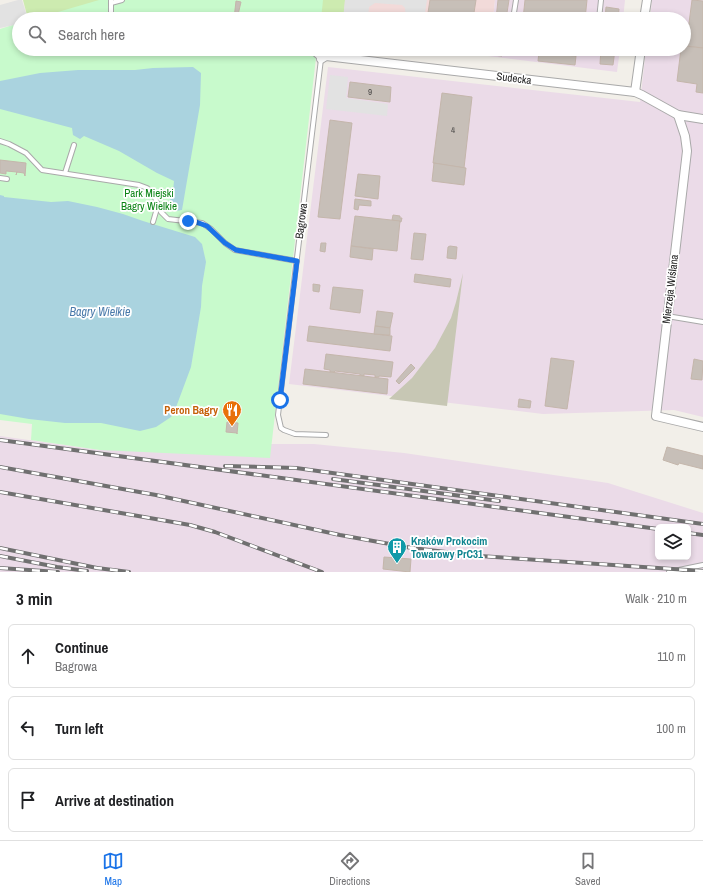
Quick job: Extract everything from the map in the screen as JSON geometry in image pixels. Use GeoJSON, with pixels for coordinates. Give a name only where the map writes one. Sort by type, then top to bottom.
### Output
{"type":"FeatureCollection","features":[{"type":"Feature","properties":{"kind":"street"},"geometry":{"type":"LineString","coordinates":[[645,12],[647,0]]}},
{"type":"Feature","properties":{"kind":"street","name":"Sudecka"},"geometry":{"type":"LineString","coordinates":[[332,56],[635,92],[678,115],[703,119]]}},
{"type":"Feature","properties":{"kind":"street"},"geometry":{"type":"LineString","coordinates":[[635,92],[640,56]]}},
{"type":"Feature","properties":{"kind":"street","name":"Mierzeja Wiślana"},"geometry":{"type":"LineString","coordinates":[[678,115],[685,136],[687,151],[656,416],[703,427]]}},
{"type":"Feature","properties":{"kind":"lane"},"geometry":{"type":"LineString","coordinates":[[111,12],[111,1],[122,0]]}},
{"type":"Feature","properties":{"kind":"lane"},"geometry":{"type":"LineString","coordinates":[[514,12],[516,0]]}},
{"type":"Feature","properties":{"kind":"lane"},"geometry":{"type":"LineString","coordinates":[[600,12],[601,0]]}},
{"type":"Feature","properties":{"kind":"lane","name":"Bagrowa"},"geometry":{"type":"LineString","coordinates":[[324,56],[278,415],[281,428],[284,430],[295,434],[326,435]]}},
{"type":"Feature","properties":{"kind":"lane"},"geometry":{"type":"LineString","coordinates":[[0,141],[26,153],[42,170],[139,185],[147,188],[153,193],[161,212],[168,219],[202,224],[211,229],[225,243],[236,250],[297,261]]}},
{"type":"Feature","properties":{"kind":"lane"},"geometry":{"type":"LineString","coordinates":[[65,174],[74,145]]}},
{"type":"Feature","properties":{"kind":"lane"},"geometry":{"type":"LineString","coordinates":[[0,178],[7,179]]}},
{"type":"Feature","properties":{"kind":"lane"},"geometry":{"type":"LineString","coordinates":[[153,222],[158,204]]}},
{"type":"Feature","properties":{"kind":"lane"},"geometry":{"type":"LineString","coordinates":[[667,316],[703,322]]}},
{"type":"Feature","properties":{"kind":"lane"},"geometry":{"type":"LineString","coordinates":[[669,572],[703,565]]}},
{"type":"Feature","properties":{"kind":"shaded area"},"geometry":{"type":"Polygon","coordinates":[[[22,0],[26,12],[12,12],[12,25],[0,28],[0,5],[22,0]]]}},
{"type":"Feature","properties":{"kind":"shaded area"},"geometry":{"type":"Polygon","coordinates":[[[337,0],[495,0],[494,12],[336,12],[337,0]]]}},
{"type":"Feature","properties":{"kind":"shaded area"},"geometry":{"type":"Polygon","coordinates":[[[345,0],[427,0],[425,12],[405,12],[405,8],[402,5],[375,3],[369,7],[369,12],[344,12],[345,0]]]}},
{"type":"Feature","properties":{"kind":"shaded area"},"geometry":{"type":"Polygon","coordinates":[[[495,0],[625,0],[624,12],[494,12],[495,0]]]}},
{"type":"Feature","properties":{"kind":"shaded area"},"geometry":{"type":"Polygon","coordinates":[[[652,0],[703,0],[703,417],[674,410],[543,414],[289,384],[328,67],[640,102],[645,56],[691,56],[691,12],[651,12],[652,0]]]}},
{"type":"Feature","properties":{"kind":"shaded area"},"geometry":{"type":"Polygon","coordinates":[[[488,56],[619,56],[617,72],[488,56]]]}},
{"type":"Feature","properties":{"kind":"shaded area"},"geometry":{"type":"Polygon","coordinates":[[[330,75],[348,77],[346,98],[388,104],[387,116],[326,109],[330,75]]]}},
{"type":"Feature","properties":{"kind":"shaded area"},"geometry":{"type":"Polygon","coordinates":[[[463,273],[447,406],[389,399],[412,378],[435,348],[451,318],[463,273]]]}},
{"type":"Feature","properties":{"kind":"shaded area"},"geometry":{"type":"Polygon","coordinates":[[[0,436],[99,450],[252,444],[314,444],[404,453],[608,483],[703,513],[703,572],[0,572],[0,436]]]}},
{"type":"Feature","properties":{"kind":"green space"},"geometry":{"type":"Polygon","coordinates":[[[23,0],[104,0],[107,12],[26,12],[23,0]]]}},
{"type":"Feature","properties":{"kind":"green space"},"geometry":{"type":"Polygon","coordinates":[[[99,0],[323,0],[322,12],[58,12],[99,0]]]}},
{"type":"Feature","properties":{"kind":"green space"},"geometry":{"type":"Polygon","coordinates":[[[308,0],[345,0],[344,12],[310,12],[308,0]]]}},
{"type":"Feature","properties":{"kind":"green space","name":"Park Miejski Bagry Wielkie"},"geometry":{"type":"Polygon","coordinates":[[[12,25],[12,56],[316,56],[270,458],[100,450],[31,440],[32,424],[0,420],[0,29],[12,25]]]}},
{"type":"Feature","properties":{"kind":"water"},"geometry":{"type":"Polygon","coordinates":[[[193,67],[201,73],[200,105],[182,210],[176,211],[169,203],[173,192],[174,181],[119,151],[84,136],[80,139],[73,135],[72,128],[0,109],[0,81],[40,73],[78,70],[135,70],[193,67]]]}},
{"type":"Feature","properties":{"kind":"water","name":"Bagry Wielkie"},"geometry":{"type":"Polygon","coordinates":[[[0,195],[4,197],[51,202],[68,201],[97,207],[195,237],[202,244],[206,262],[202,286],[201,307],[191,367],[171,417],[156,427],[140,431],[101,423],[65,423],[0,414],[0,195]]]}},
{"type":"Feature","properties":{"kind":"building"},"geometry":{"type":"Polygon","coordinates":[[[430,0],[476,0],[474,12],[428,12],[430,0]]]}},
{"type":"Feature","properties":{"kind":"building"},"geometry":{"type":"Polygon","coordinates":[[[498,0],[509,0],[507,12],[497,12],[498,0]]]}},
{"type":"Feature","properties":{"kind":"building"},"geometry":{"type":"Polygon","coordinates":[[[525,0],[587,0],[586,12],[524,12],[525,0]]]}},
{"type":"Feature","properties":{"kind":"building"},"geometry":{"type":"Polygon","coordinates":[[[692,0],[703,1],[703,48],[691,47],[690,12],[692,0]]]}},
{"type":"Feature","properties":{"kind":"building"},"geometry":{"type":"Polygon","coordinates":[[[236,1],[241,2],[239,12],[235,12],[236,1]]]}},
{"type":"Feature","properties":{"kind":"building"},"geometry":{"type":"Polygon","coordinates":[[[606,7],[619,9],[619,12],[606,12],[606,7]]]}},
{"type":"Feature","properties":{"kind":"building"},"geometry":{"type":"Polygon","coordinates":[[[691,47],[703,48],[703,93],[696,92],[697,84],[677,81],[680,56],[691,56],[691,47]]]}},
{"type":"Feature","properties":{"kind":"building"},"geometry":{"type":"Polygon","coordinates":[[[539,56],[576,56],[575,65],[538,61],[539,56]]]}},
{"type":"Feature","properties":{"kind":"building"},"geometry":{"type":"Polygon","coordinates":[[[601,56],[614,56],[613,65],[600,64],[601,56]]]}},
{"type":"Feature","properties":{"kind":"building"},"geometry":{"type":"Polygon","coordinates":[[[350,82],[391,87],[390,102],[348,97],[350,82]]]}},
{"type":"Feature","properties":{"kind":"building"},"geometry":{"type":"Polygon","coordinates":[[[442,93],[472,97],[464,168],[433,163],[442,93]]]}},
{"type":"Feature","properties":{"kind":"building"},"geometry":{"type":"Polygon","coordinates":[[[330,120],[352,123],[340,219],[318,217],[330,120]]]}},
{"type":"Feature","properties":{"kind":"building"},"geometry":{"type":"Polygon","coordinates":[[[0,160],[26,163],[25,176],[24,173],[17,172],[6,171],[6,174],[0,173],[0,160]]]}},
{"type":"Feature","properties":{"kind":"building"},"geometry":{"type":"Polygon","coordinates":[[[434,163],[466,168],[464,185],[432,181],[434,163]]]}},
{"type":"Feature","properties":{"kind":"building"},"geometry":{"type":"Polygon","coordinates":[[[358,174],[380,176],[378,199],[355,196],[358,174]]]}},
{"type":"Feature","properties":{"kind":"building"},"geometry":{"type":"Polygon","coordinates":[[[355,199],[371,201],[371,206],[359,205],[358,210],[354,209],[355,199]]]}},
{"type":"Feature","properties":{"kind":"building"},"geometry":{"type":"Polygon","coordinates":[[[393,215],[400,216],[400,218],[402,218],[401,222],[392,220],[393,215]]]}},
{"type":"Feature","properties":{"kind":"building"},"geometry":{"type":"Polygon","coordinates":[[[355,216],[400,221],[397,251],[351,246],[355,216]]]}},
{"type":"Feature","properties":{"kind":"building"},"geometry":{"type":"Polygon","coordinates":[[[414,233],[426,234],[423,260],[411,259],[414,233]]]}},
{"type":"Feature","properties":{"kind":"building"},"geometry":{"type":"Polygon","coordinates":[[[321,243],[326,243],[325,252],[320,251],[321,243]]]}},
{"type":"Feature","properties":{"kind":"building"},"geometry":{"type":"Polygon","coordinates":[[[351,246],[373,249],[372,260],[350,257],[351,246]]]}},
{"type":"Feature","properties":{"kind":"building"},"geometry":{"type":"Polygon","coordinates":[[[448,247],[457,247],[456,259],[447,258],[448,247]]]}},
{"type":"Feature","properties":{"kind":"building"},"geometry":{"type":"Polygon","coordinates":[[[415,274],[451,279],[450,287],[414,282],[415,274]]]}},
{"type":"Feature","properties":{"kind":"building"},"geometry":{"type":"Polygon","coordinates":[[[313,284],[320,285],[319,292],[313,291],[313,284]]]}},
{"type":"Feature","properties":{"kind":"building"},"geometry":{"type":"Polygon","coordinates":[[[333,287],[363,290],[360,313],[330,309],[333,287]]]}},
{"type":"Feature","properties":{"kind":"building"},"geometry":{"type":"Polygon","coordinates":[[[377,311],[393,313],[390,328],[375,326],[377,311]]]}},
{"type":"Feature","properties":{"kind":"building"},"geometry":{"type":"Polygon","coordinates":[[[309,326],[392,336],[390,351],[307,341],[309,326]]]}},
{"type":"Feature","properties":{"kind":"building"},"geometry":{"type":"Polygon","coordinates":[[[375,326],[390,328],[390,335],[374,334],[375,326]]]}},
{"type":"Feature","properties":{"kind":"building"},"geometry":{"type":"Polygon","coordinates":[[[326,354],[393,362],[391,377],[375,377],[375,375],[364,374],[364,376],[360,374],[335,371],[330,372],[330,370],[324,369],[326,354]]]}},
{"type":"Feature","properties":{"kind":"building"},"geometry":{"type":"Polygon","coordinates":[[[551,358],[574,361],[567,409],[545,406],[551,358]]]}},
{"type":"Feature","properties":{"kind":"building"},"geometry":{"type":"Polygon","coordinates":[[[694,359],[703,361],[702,380],[691,379],[694,359]]]}},
{"type":"Feature","properties":{"kind":"building"},"geometry":{"type":"Polygon","coordinates":[[[411,364],[415,368],[399,384],[396,381],[411,364]]]}},
{"type":"Feature","properties":{"kind":"building"},"geometry":{"type":"Polygon","coordinates":[[[305,369],[388,379],[387,394],[303,384],[305,369]]]}},
{"type":"Feature","properties":{"kind":"building"},"geometry":{"type":"Polygon","coordinates":[[[519,399],[531,401],[530,408],[518,407],[519,399]]]}},
{"type":"Feature","properties":{"kind":"building","name":"Peron Bagry"},"geometry":{"type":"Polygon","coordinates":[[[227,422],[238,423],[237,434],[226,432],[227,422]]]}},
{"type":"Feature","properties":{"kind":"building"},"geometry":{"type":"Polygon","coordinates":[[[667,447],[703,456],[703,469],[679,463],[678,465],[663,460],[667,447]]]}},
{"type":"Feature","properties":{"kind":"building","name":"Kraków Prokocim Towarowy PrC31"},"geometry":{"type":"Polygon","coordinates":[[[384,557],[411,559],[410,572],[383,569],[384,557]]]}},
{"type":"Feature","properties":{"kind":"railway"},"geometry":{"type":"LineString","coordinates":[[0,440],[655,529]]}},
{"type":"Feature","properties":{"kind":"railway"},"geometry":{"type":"LineString","coordinates":[[225,466],[296,468],[703,524]]}},
{"type":"Feature","properties":{"kind":"railway"},"geometry":{"type":"LineString","coordinates":[[0,467],[156,495],[340,535],[412,548],[480,556],[703,571]]}},
{"type":"Feature","properties":{"kind":"railway"},"geometry":{"type":"LineString","coordinates":[[333,479],[499,501]]}},
{"type":"Feature","properties":{"kind":"railway"},"geometry":{"type":"LineString","coordinates":[[0,492],[190,525],[215,532],[322,572]]}},
{"type":"Feature","properties":{"kind":"railway"},"geometry":{"type":"LineString","coordinates":[[691,533],[703,535]]}},
{"type":"Feature","properties":{"kind":"railway"},"geometry":{"type":"LineString","coordinates":[[0,548],[97,568],[129,572]]}},
{"type":"Feature","properties":{"kind":"railway"},"geometry":{"type":"LineString","coordinates":[[0,556],[87,571]]}},
{"type":"Feature","properties":{"kind":"railway"},"geometry":{"type":"LineString","coordinates":[[0,568],[58,572]]}},
{"type":"Feature","properties":{"kind":"place","name":"Peron Bagry"},"geometry":{"type":"Point","coordinates":[232,427]}},
{"type":"Feature","properties":{"kind":"place","name":"Kraków Prokocim Towarowy PrC31"},"geometry":{"type":"Point","coordinates":[397,564]}},
{"type":"Feature","properties":{"kind":"route"},"geometry":{"type":"LineString","coordinates":[[188,221],[207,226],[231,248],[236,250],[297,261],[280,400]]}}]}
